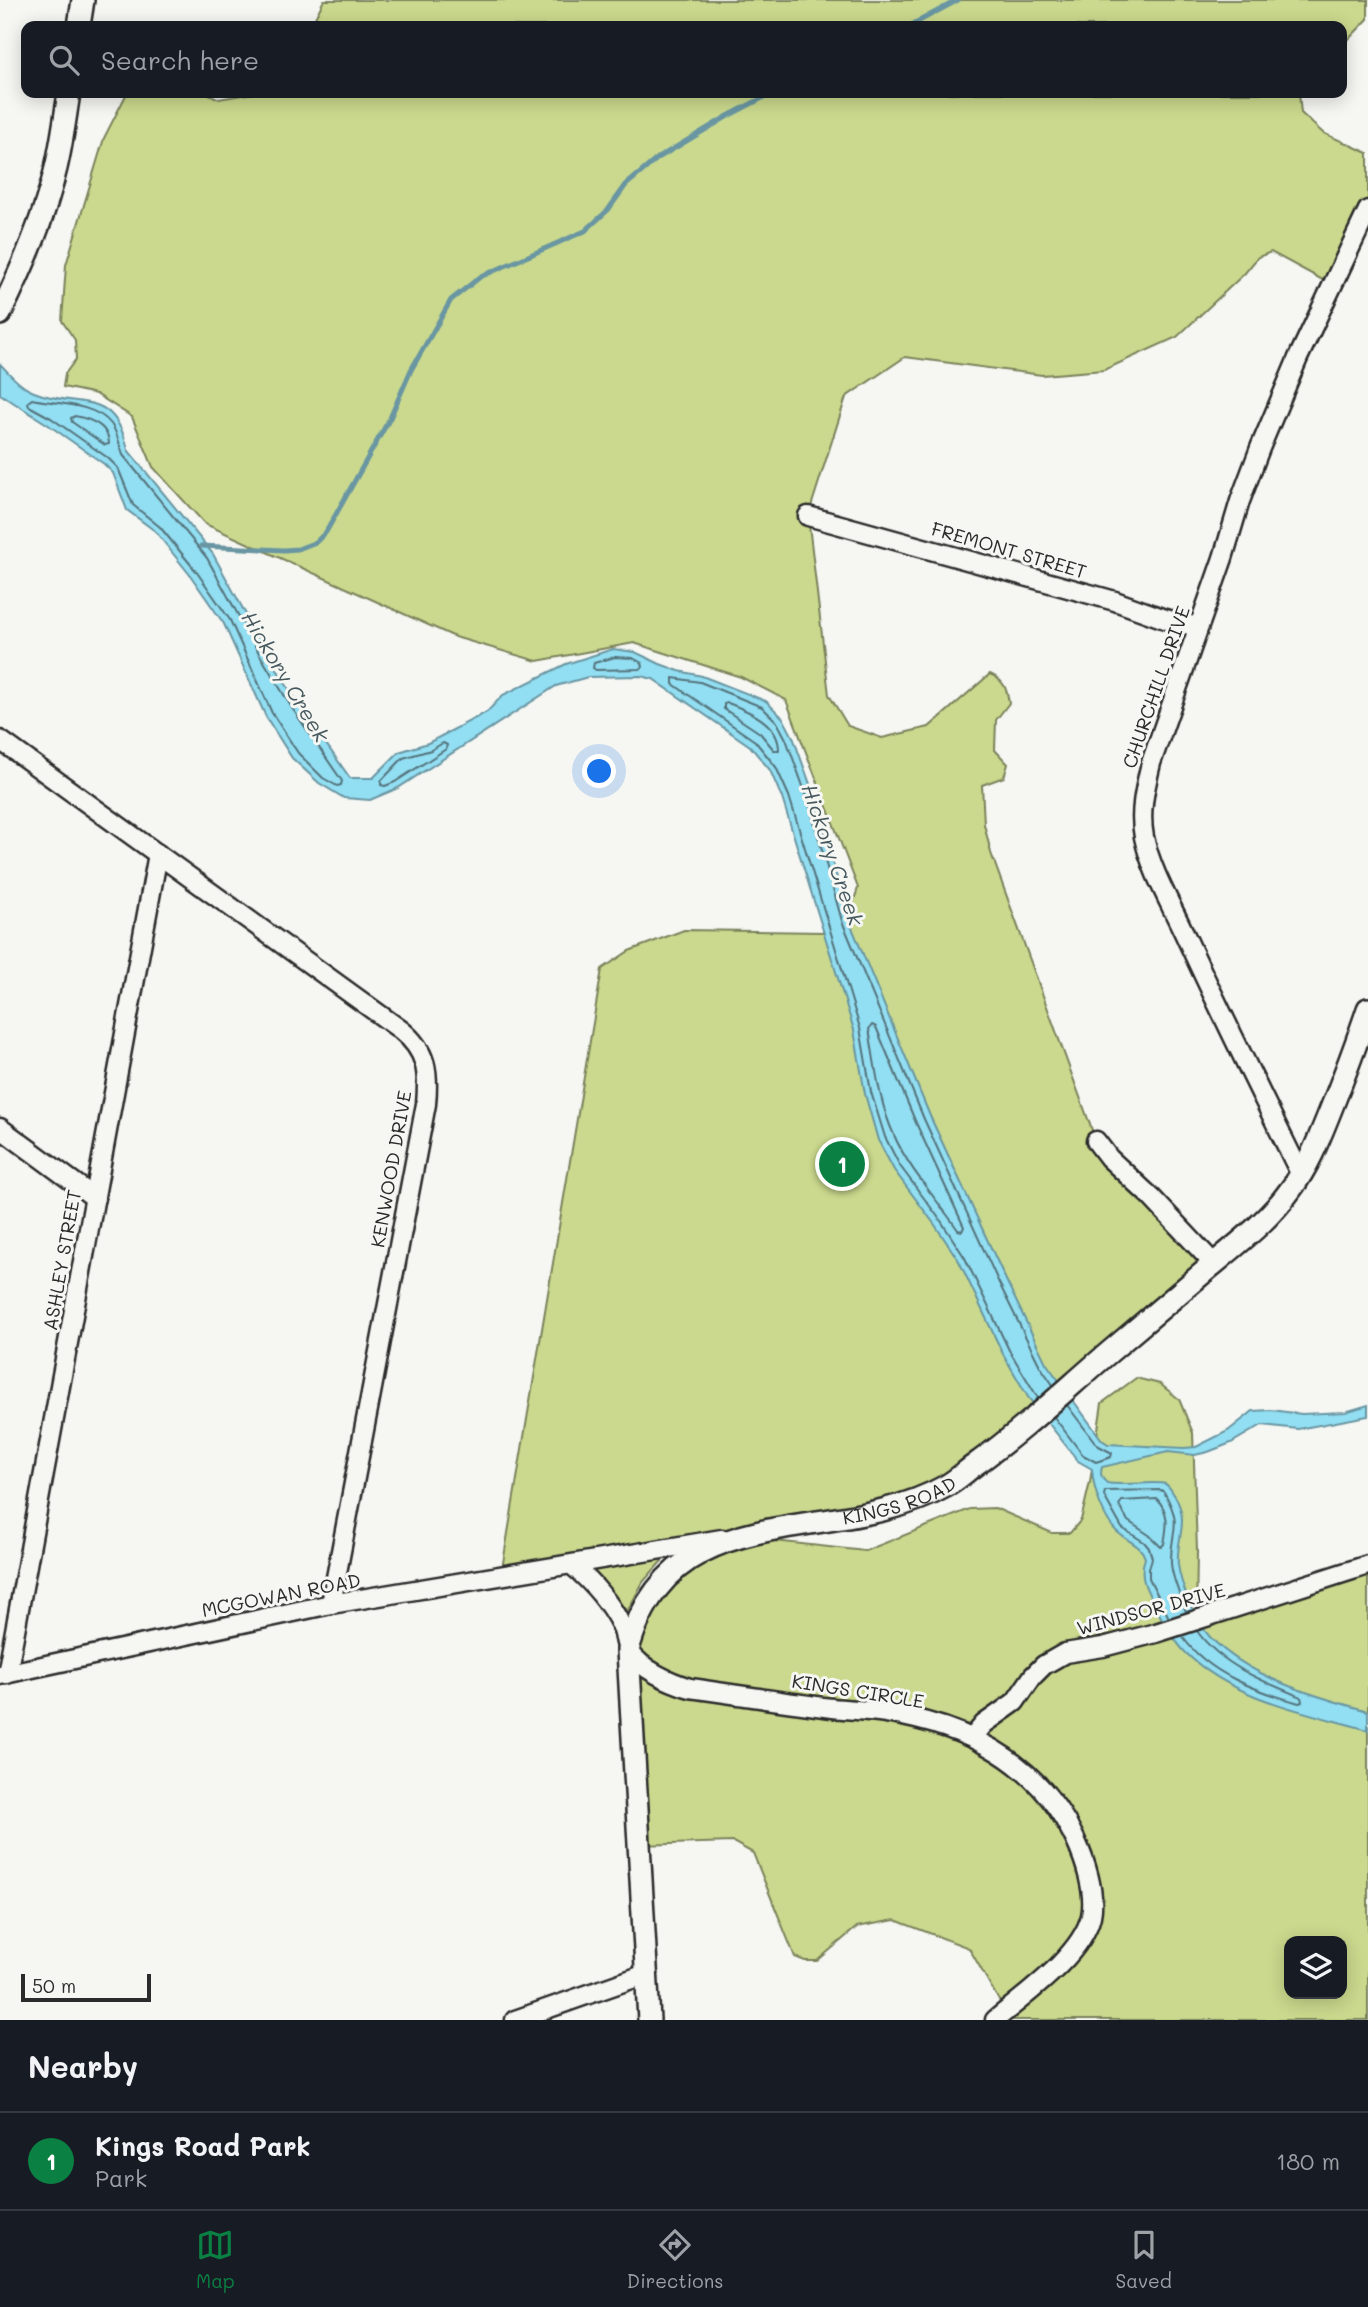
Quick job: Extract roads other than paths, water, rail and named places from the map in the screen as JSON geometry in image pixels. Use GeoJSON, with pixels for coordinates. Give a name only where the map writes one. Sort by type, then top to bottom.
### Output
{"type":"FeatureCollection","features":[{"type":"Feature","properties":{"kind":"street"},"geometry":{"type":"LineString","coordinates":[[80,21],[83,0]]}},
{"type":"Feature","properties":{"kind":"street"},"geometry":{"type":"LineString","coordinates":[[0,314],[33,242],[46,204],[56,168],[67,98]]}},
{"type":"Feature","properties":{"kind":"street","name":"CHURCHILL DRIVE"},"geometry":{"type":"LineString","coordinates":[[1301,1175],[1192,951],[1154,866],[1145,839],[1143,793],[1240,500],[1260,448],[1298,358],[1368,210]]}},
{"type":"Feature","properties":{"kind":"street","name":"FREMONT STREET"},"geometry":{"type":"LineString","coordinates":[[808,516],[1115,601],[1165,619],[1198,627]]}},
{"type":"Feature","properties":{"kind":"street","name":"KENWOOD DRIVE"},"geometry":{"type":"LineString","coordinates":[[0,740],[401,1030],[425,1059],[428,1085],[426,1104],[331,1604]]}},
{"type":"Feature","properties":{"kind":"street","name":"ASHLEY STREET"},"geometry":{"type":"LineString","coordinates":[[3,1674],[158,854]]}},
{"type":"Feature","properties":{"kind":"street","name":"KINGS ROAD"},"geometry":{"type":"LineString","coordinates":[[649,2020],[628,1650],[647,1602],[672,1572],[708,1549],[735,1537],[892,1507],[919,1499],[947,1485],[1019,1431],[1279,1204],[1301,1175],[1321,1135],[1368,1009]]}},
{"type":"Feature","properties":{"kind":"street"},"geometry":{"type":"LineString","coordinates":[[0,1128],[94,1198]]}},
{"type":"Feature","properties":{"kind":"street"},"geometry":{"type":"LineString","coordinates":[[1096,1141],[1109,1158],[1152,1197],[1213,1264]]}},
{"type":"Feature","properties":{"kind":"street","name":"MCGOWAN ROAD"},"geometry":{"type":"LineString","coordinates":[[3,1674],[331,1604],[735,1537]]}},
{"type":"Feature","properties":{"kind":"street"},"geometry":{"type":"LineString","coordinates":[[572,1565],[617,1616],[628,1650]]}},
{"type":"Feature","properties":{"kind":"street","name":"WINDSOR DRIVE"},"geometry":{"type":"LineString","coordinates":[[973,1737],[984,1724],[1015,1702],[1044,1665],[1065,1653],[1103,1647],[1156,1633],[1368,1565]]}},
{"type":"Feature","properties":{"kind":"street","name":"KINGS CIRCLE"},"geometry":{"type":"LineString","coordinates":[[628,1650],[645,1665],[673,1682],[690,1688],[886,1713],[941,1726],[973,1737],[1013,1761],[1042,1787],[1073,1834],[1083,1856],[1091,1886],[1091,1916],[1078,1945],[995,2020]]}},
{"type":"Feature","properties":{"kind":"street"},"geometry":{"type":"LineString","coordinates":[[515,2020],[646,1974]]}},
{"type":"Feature","properties":{"kind":"water","name":"Hickory Creek"},"geometry":{"type":"Polygon","coordinates":[[[0,364],[29,390],[50,397],[92,404],[104,408],[113,416],[122,430],[128,450],[213,554],[298,704],[350,778],[373,778],[399,752],[428,743],[487,712],[503,695],[566,664],[613,649],[635,652],[660,664],[702,676],[766,701],[783,718],[793,737],[815,798],[848,918],[930,1116],[1046,1363],[1102,1440],[1108,1444],[1196,1447],[1228,1431],[1253,1411],[1302,1414],[1345,1412],[1368,1405],[1368,1416],[1298,1429],[1262,1425],[1231,1443],[1208,1452],[1195,1455],[1168,1452],[1102,1467],[1101,1472],[1107,1483],[1161,1483],[1171,1489],[1182,1514],[1178,1564],[1182,1582],[1194,1613],[1210,1637],[1244,1664],[1284,1684],[1368,1711],[1368,1730],[1296,1710],[1248,1693],[1205,1669],[1186,1653],[1170,1632],[1145,1584],[1142,1571],[1145,1558],[1143,1554],[1109,1522],[1097,1496],[1092,1469],[1078,1461],[1028,1397],[1003,1354],[959,1261],[894,1170],[878,1140],[865,1094],[854,1030],[782,798],[770,770],[750,746],[653,679],[641,676],[588,677],[556,686],[398,788],[370,800],[344,798],[319,783],[292,758],[266,717],[224,624],[155,531],[127,510],[113,473],[47,424],[0,394],[0,364]]]}},
{"type":"Feature","properties":{"kind":"waterway"},"geometry":{"type":"LineString","coordinates":[[919,21],[958,0]]}},
{"type":"Feature","properties":{"kind":"waterway"},"geometry":{"type":"LineString","coordinates":[[201,546],[284,550],[298,549],[316,542],[326,532],[390,418],[411,370],[451,300],[480,277],[585,231],[608,210],[626,185],[658,158],[762,98]]}},
{"type":"Feature","properties":{"kind":"place","name":"Kings Road Park"},"geometry":{"type":"Point","coordinates":[842,1164]}}]}
